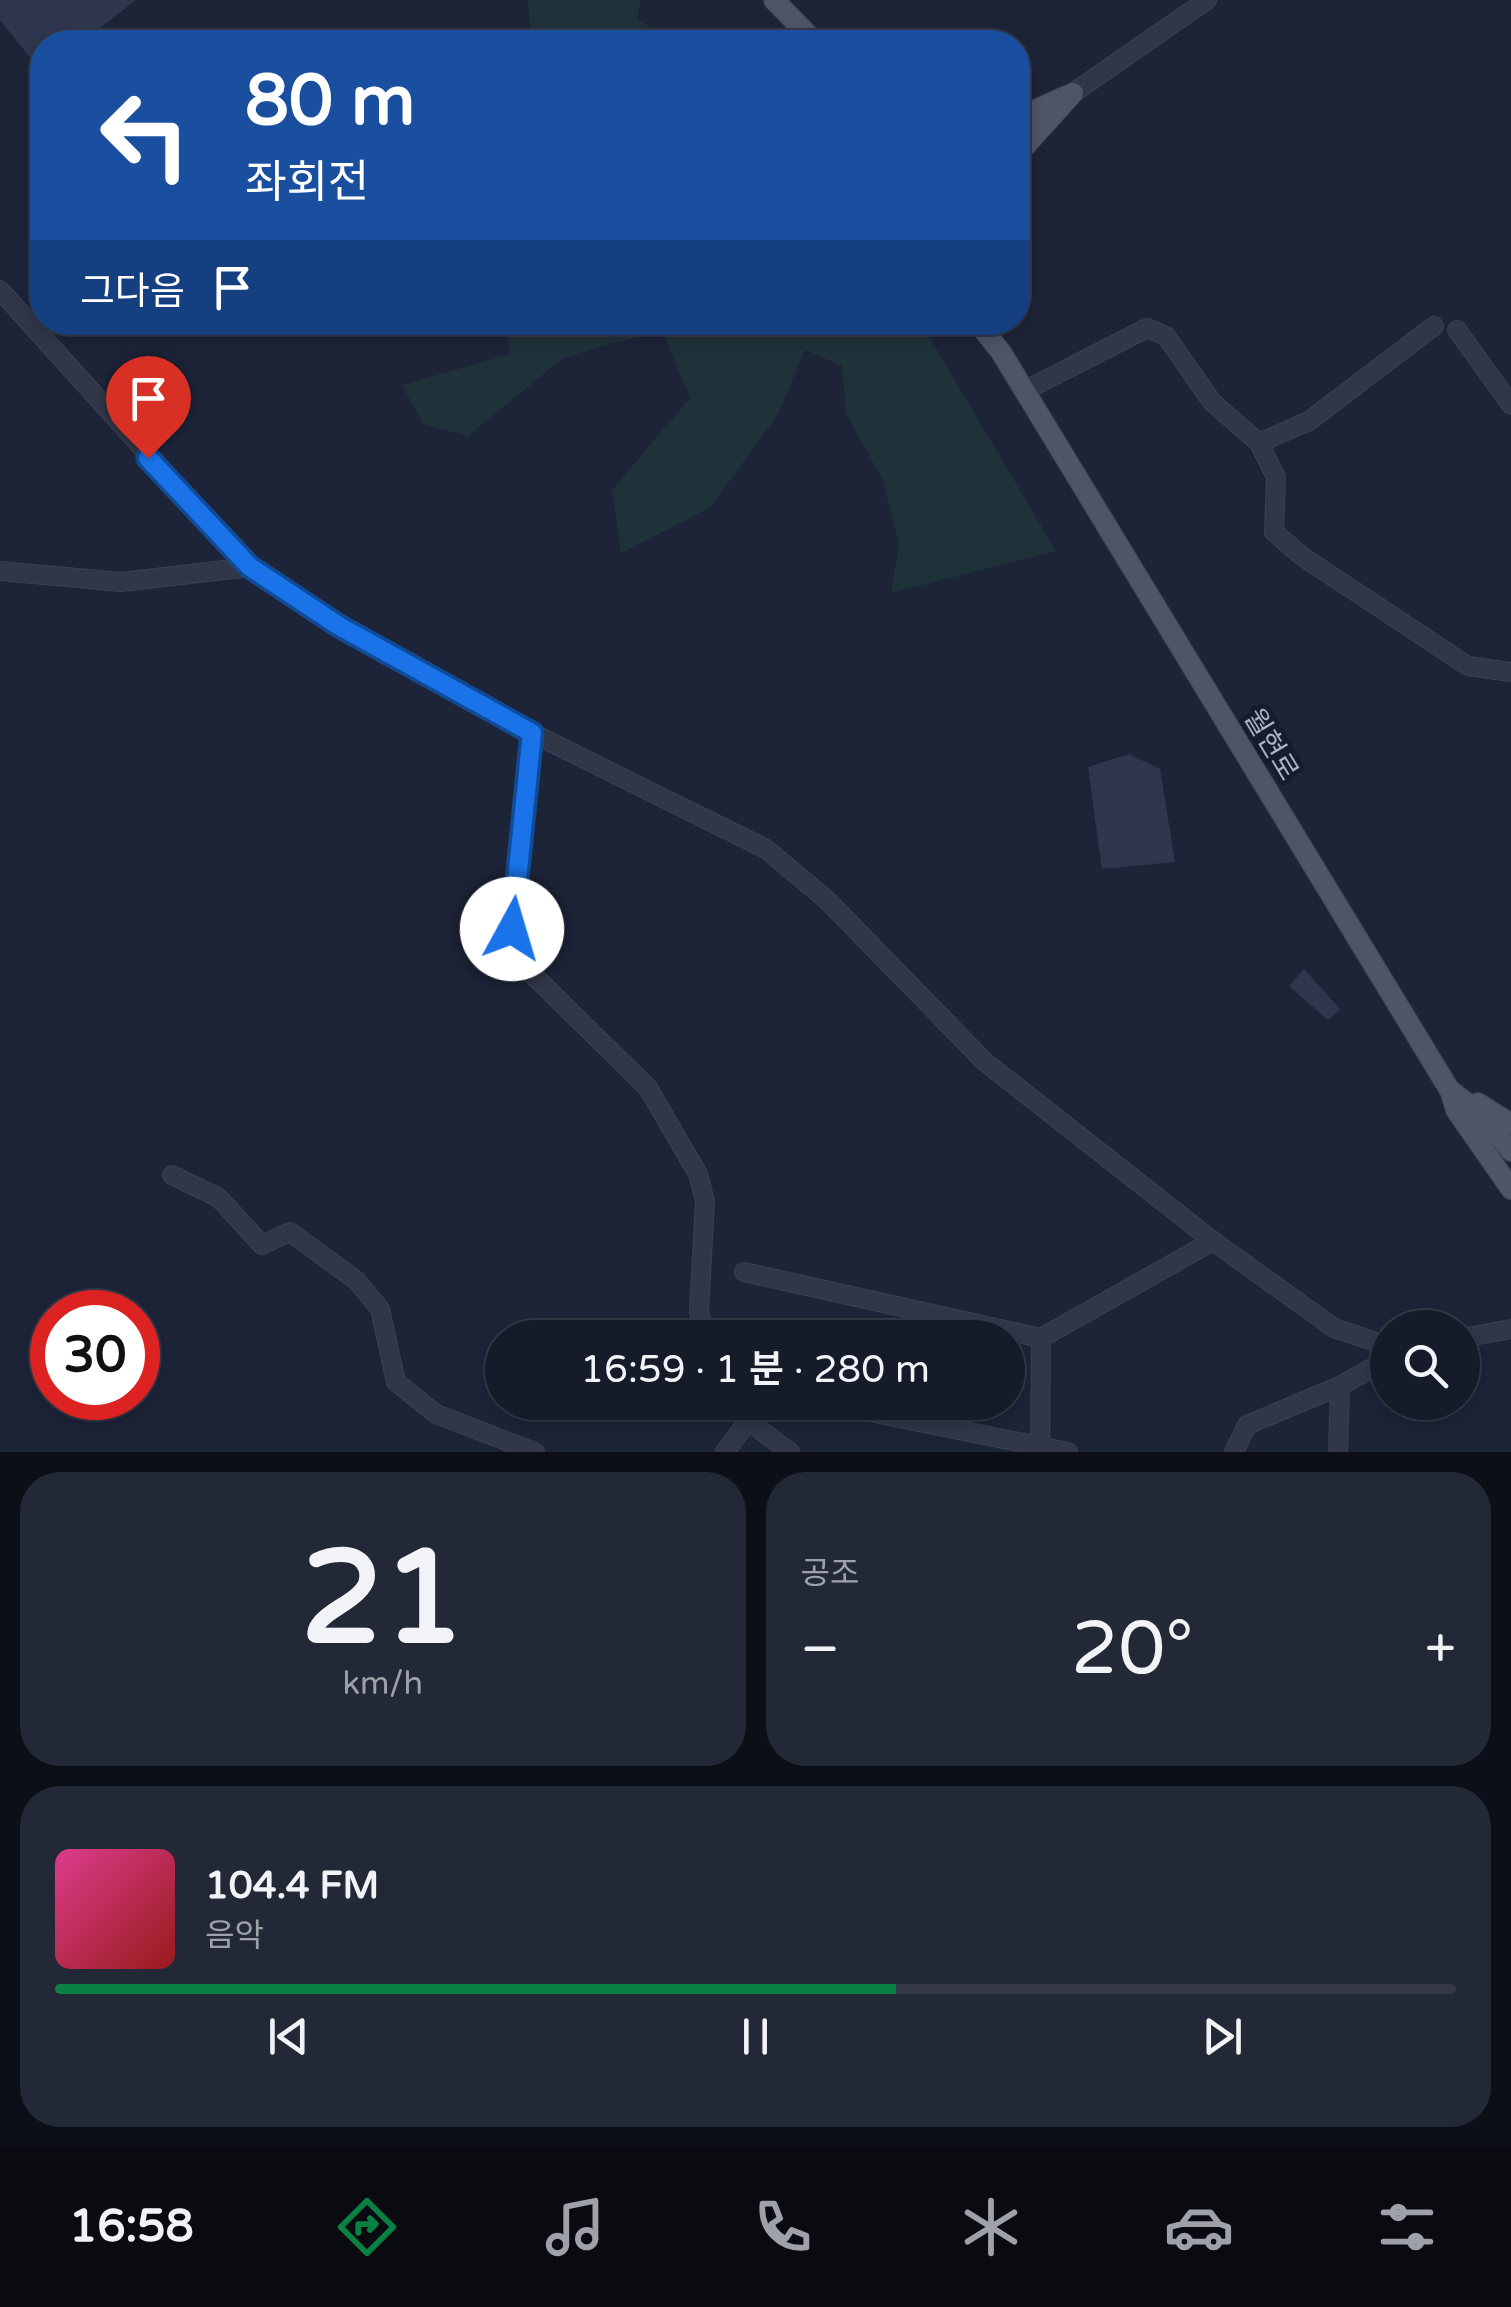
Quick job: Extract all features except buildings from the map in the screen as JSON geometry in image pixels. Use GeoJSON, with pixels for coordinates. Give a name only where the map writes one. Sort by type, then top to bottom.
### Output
{"type":"FeatureCollection","features":[{"type":"Feature","properties":{"kind":"main road"},"geometry":{"type":"LineString","coordinates":[[774,0],[803,30]]}},
{"type":"Feature","properties":{"kind":"main road"},"geometry":{"type":"LineString","coordinates":[[1030,112],[1072,93]]}},
{"type":"Feature","properties":{"kind":"main road"},"geometry":{"type":"LineString","coordinates":[[1030,140],[1072,93]]}},
{"type":"Feature","properties":{"kind":"main road"},"geometry":{"type":"LineString","coordinates":[[987,335],[1001,352]]}},
{"type":"Feature","properties":{"kind":"main road"},"geometry":{"type":"LineString","coordinates":[[1001,352],[1003,335]]}},
{"type":"Feature","properties":{"kind":"main road","name":"월현로"},"geometry":{"type":"LineString","coordinates":[[1001,352],[1449,1088],[1478,1112],[1511,1151]]}},
{"type":"Feature","properties":{"kind":"main road"},"geometry":{"type":"LineString","coordinates":[[1449,1088],[1511,1124]]}},
{"type":"Feature","properties":{"kind":"main road"},"geometry":{"type":"LineString","coordinates":[[1449,1088],[1456,1110],[1511,1189]]}},
{"type":"Feature","properties":{"kind":"street"},"geometry":{"type":"LineString","coordinates":[[1072,93],[1207,0]]}},
{"type":"Feature","properties":{"kind":"street"},"geometry":{"type":"LineString","coordinates":[[0,290],[30,323]]}},
{"type":"Feature","properties":{"kind":"street"},"geometry":{"type":"LineString","coordinates":[[1259,442],[1310,421],[1434,326]]}},
{"type":"Feature","properties":{"kind":"street"},"geometry":{"type":"LineString","coordinates":[[1024,391],[1147,328],[1166,336],[1212,402],[1259,442],[1276,476],[1274,532],[1303,556],[1468,666],[1511,672]]}},
{"type":"Feature","properties":{"kind":"street"},"geometry":{"type":"LineString","coordinates":[[1458,330],[1511,406]]}},
{"type":"Feature","properties":{"kind":"street"},"geometry":{"type":"LineString","coordinates":[[41,335],[250,567],[339,626],[532,733],[766,850],[827,900],[985,1062],[1213,1241],[1334,1328],[1370,1340]]}},
{"type":"Feature","properties":{"kind":"street"},"geometry":{"type":"LineString","coordinates":[[0,571],[121,582],[250,567]]}},
{"type":"Feature","properties":{"kind":"street"},"geometry":{"type":"LineString","coordinates":[[532,733],[512,929],[527,970],[648,1088],[698,1174],[705,1202],[700,1320]]}},
{"type":"Feature","properties":{"kind":"street"},"geometry":{"type":"LineString","coordinates":[[172,1175],[219,1198],[262,1245],[290,1232],[358,1281],[380,1309],[396,1382],[436,1414],[535,1452]]}},
{"type":"Feature","properties":{"kind":"street"},"geometry":{"type":"LineString","coordinates":[[744,1272],[1041,1338],[1213,1241]]}},
{"type":"Feature","properties":{"kind":"street"},"geometry":{"type":"LineString","coordinates":[[1480,1335],[1511,1329]]}},
{"type":"Feature","properties":{"kind":"street"},"geometry":{"type":"LineString","coordinates":[[1040,1449],[1041,1338]]}},
{"type":"Feature","properties":{"kind":"street"},"geometry":{"type":"LineString","coordinates":[[1234,1452],[1247,1425],[1370,1369]]}},
{"type":"Feature","properties":{"kind":"street"},"geometry":{"type":"LineString","coordinates":[[1338,1452],[1340,1386]]}},
{"type":"Feature","properties":{"kind":"street"},"geometry":{"type":"LineString","coordinates":[[725,1452],[747,1420]]}},
{"type":"Feature","properties":{"kind":"street"},"geometry":{"type":"LineString","coordinates":[[763,1420],[790,1452]]}},
{"type":"Feature","properties":{"kind":"street"},"geometry":{"type":"LineString","coordinates":[[905,1420],[1068,1452]]}},
{"type":"Feature","properties":{"kind":"shaded area"},"geometry":{"type":"Polygon","coordinates":[[[528,0],[641,0],[637,19],[656,30],[530,30],[528,0]]]}},
{"type":"Feature","properties":{"kind":"shaded area"},"geometry":{"type":"Polygon","coordinates":[[[508,335],[644,335],[563,358],[468,436],[423,424],[402,385],[510,354],[508,335]]]}},
{"type":"Feature","properties":{"kind":"shaded area"},"geometry":{"type":"Polygon","coordinates":[[[664,335],[928,335],[1056,551],[891,593],[899,543],[882,479],[846,413],[842,366],[805,350],[778,414],[710,508],[621,553],[612,490],[690,398],[664,335]]]}},
{"type":"Feature","properties":{"kind":"route"},"geometry":{"type":"LineString","coordinates":[[148,458],[250,567],[339,626],[532,733],[512,929]]}}]}
